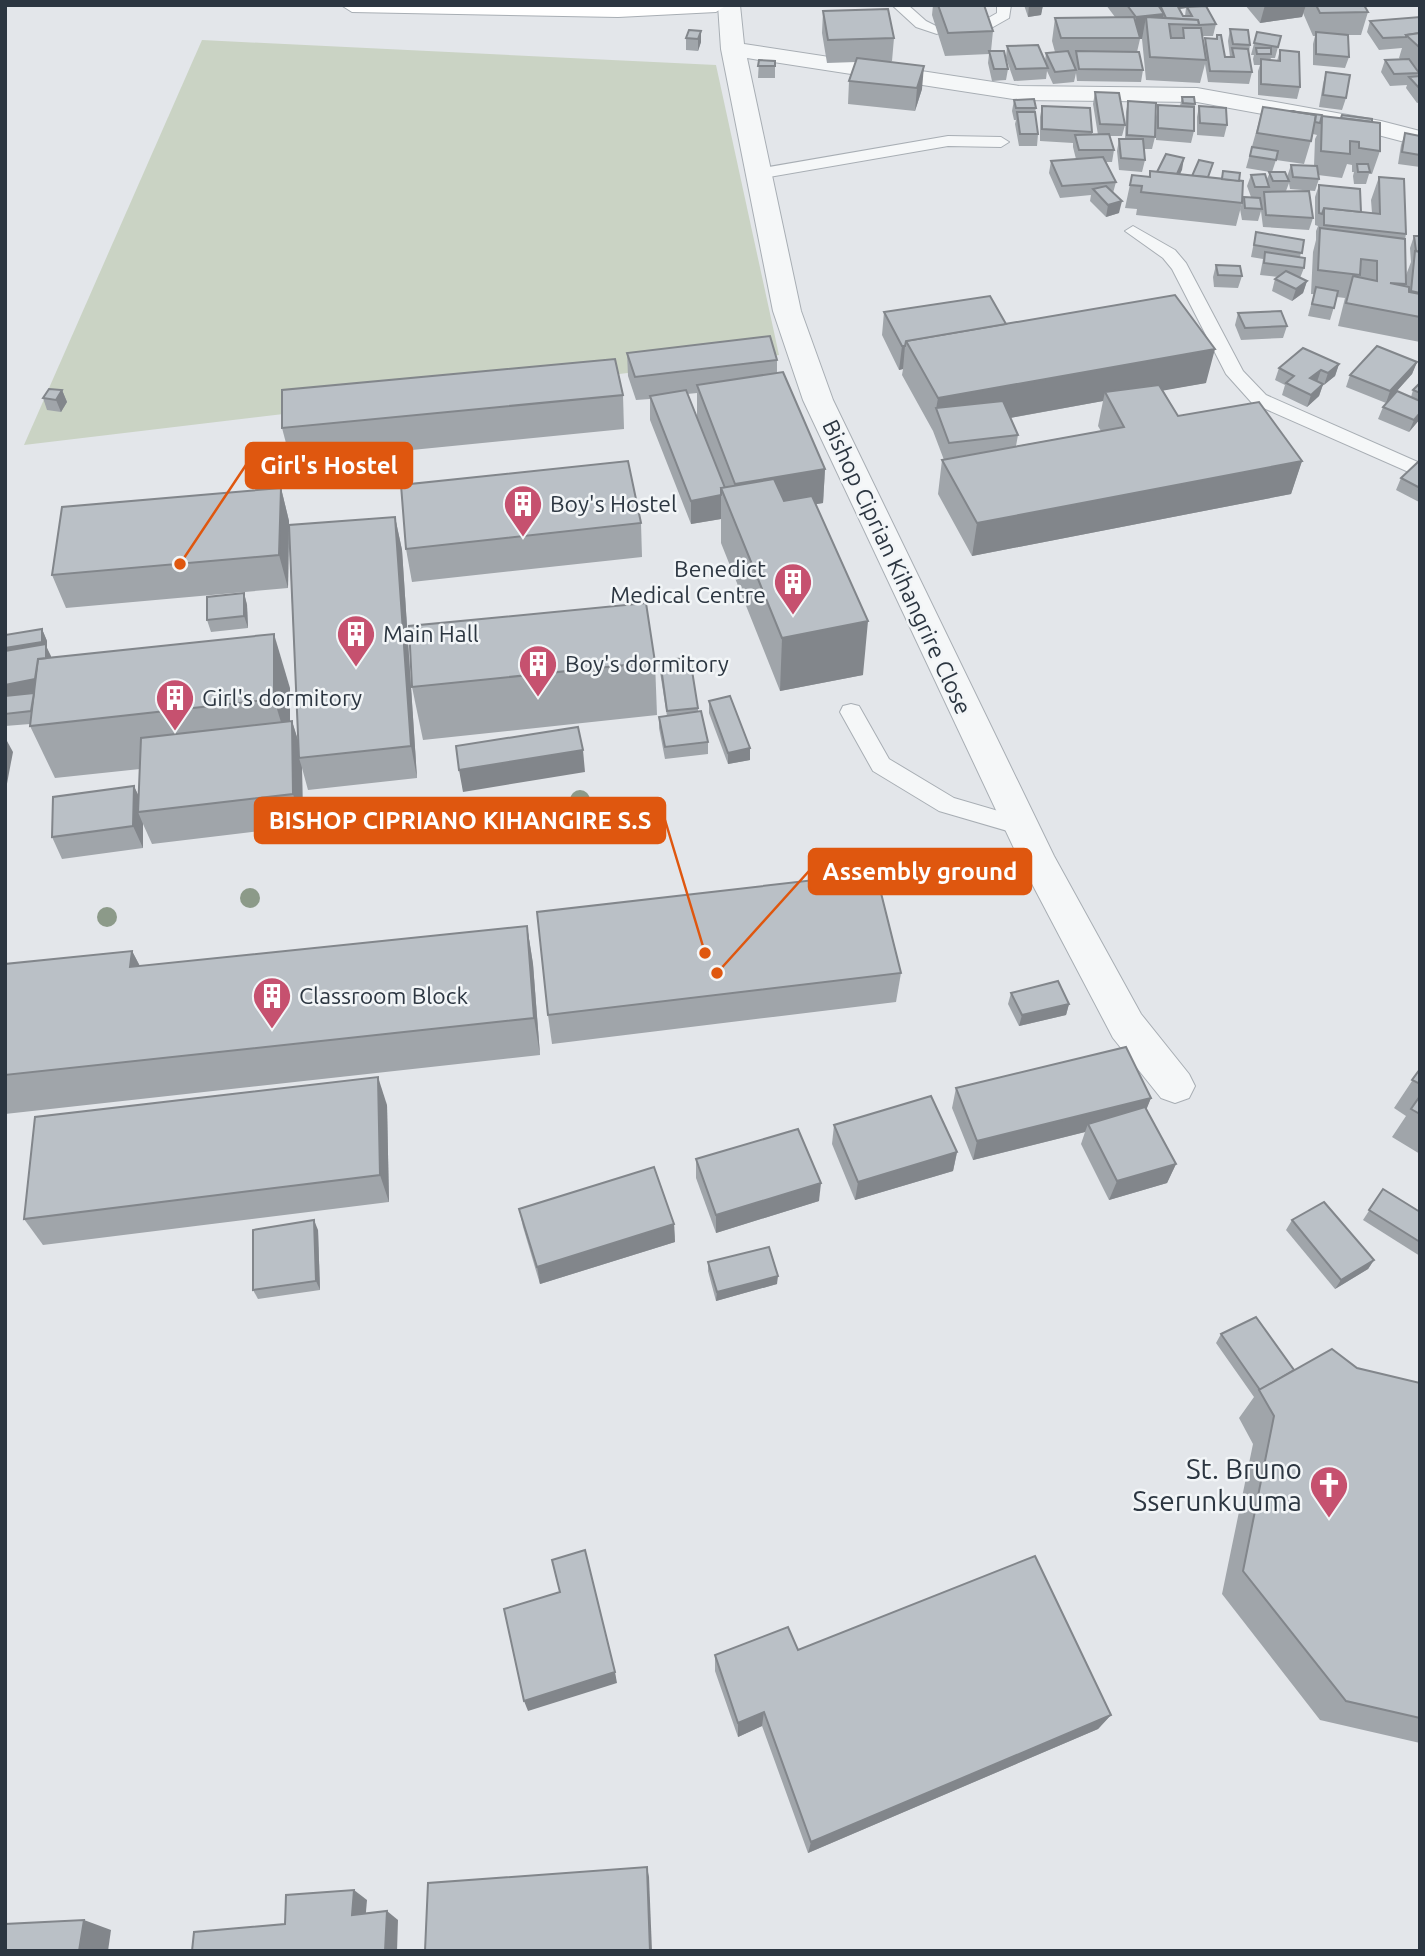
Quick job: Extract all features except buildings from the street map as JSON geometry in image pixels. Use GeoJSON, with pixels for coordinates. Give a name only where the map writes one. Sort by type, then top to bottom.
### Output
{"type":"FeatureCollection","features":[{"type":"Feature","properties":{"kind":"main road"},"geometry":{"type":"LineString","coordinates":[[352,5],[618,10],[716,5]]}},
{"type":"Feature","properties":{"kind":"street","name":"Bishop Ciprian Kihangrire Close"},"geometry":{"type":"LineString","coordinates":[[729,5],[733,49],[787,311],[818,400],[1021,826],[1127,1026],[1175,1086]]}},
{"type":"Feature","properties":{"kind":"street"},"geometry":{"type":"LineString","coordinates":[[733,49],[1019,93],[1197,95],[1381,128],[1420,139]]}},
{"type":"Feature","properties":{"kind":"lane"},"geometry":{"type":"LineString","coordinates":[[899,5],[921,24],[936,30]]}},
{"type":"Feature","properties":{"kind":"lane"},"geometry":{"type":"LineString","coordinates":[[981,28],[1004,15],[1003,5]]}},
{"type":"Feature","properties":{"kind":"lane"},"geometry":{"type":"LineString","coordinates":[[757,174],[947,141],[1001,142]]}},
{"type":"Feature","properties":{"kind":"lane"},"geometry":{"type":"LineString","coordinates":[[1133,231],[1169,254],[1180,267],[1235,374],[1259,399],[1420,471]]}},
{"type":"Feature","properties":{"kind":"lane"},"geometry":{"type":"LineString","coordinates":[[851,712],[881,765],[947,805],[1021,826]]}},
{"type":"Feature","properties":{"kind":"green space"},"geometry":{"type":"Polygon","coordinates":[[[202,40],[716,65],[779,355],[24,445],[202,40]]]}},
{"type":"Feature","properties":{"kind":"place","name":"Boy's Hostel"},"geometry":{"type":"Point","coordinates":[523,538]}},
{"type":"Feature","properties":{"kind":"place","name":"Girl's Hostel"},"geometry":{"type":"Point","coordinates":[180,564]}},
{"type":"Feature","properties":{"kind":"place","name":"Benedict Medical Centre"},"geometry":{"type":"Point","coordinates":[793,616]}},
{"type":"Feature","properties":{"kind":"place","name":"Main Hall"},"geometry":{"type":"Point","coordinates":[356,668]}},
{"type":"Feature","properties":{"kind":"place","name":"Boy's dormitory"},"geometry":{"type":"Point","coordinates":[538,698]}},
{"type":"Feature","properties":{"kind":"place","name":"Girl's dormitory"},"geometry":{"type":"Point","coordinates":[175,732]}},
{"type":"Feature","properties":{"kind":"place","name":"BISHOP CIPRIANO KIHANGIRE S.S"},"geometry":{"type":"Point","coordinates":[705,953]}},
{"type":"Feature","properties":{"kind":"place","name":"Assembly ground"},"geometry":{"type":"Point","coordinates":[717,973]}},
{"type":"Feature","properties":{"kind":"place","name":"Classroom Block"},"geometry":{"type":"Point","coordinates":[272,1030]}},
{"type":"Feature","properties":{"kind":"place","name":"St. Bruno Sserunkuuma"},"geometry":{"type":"Point","coordinates":[1329,1519]}}]}
